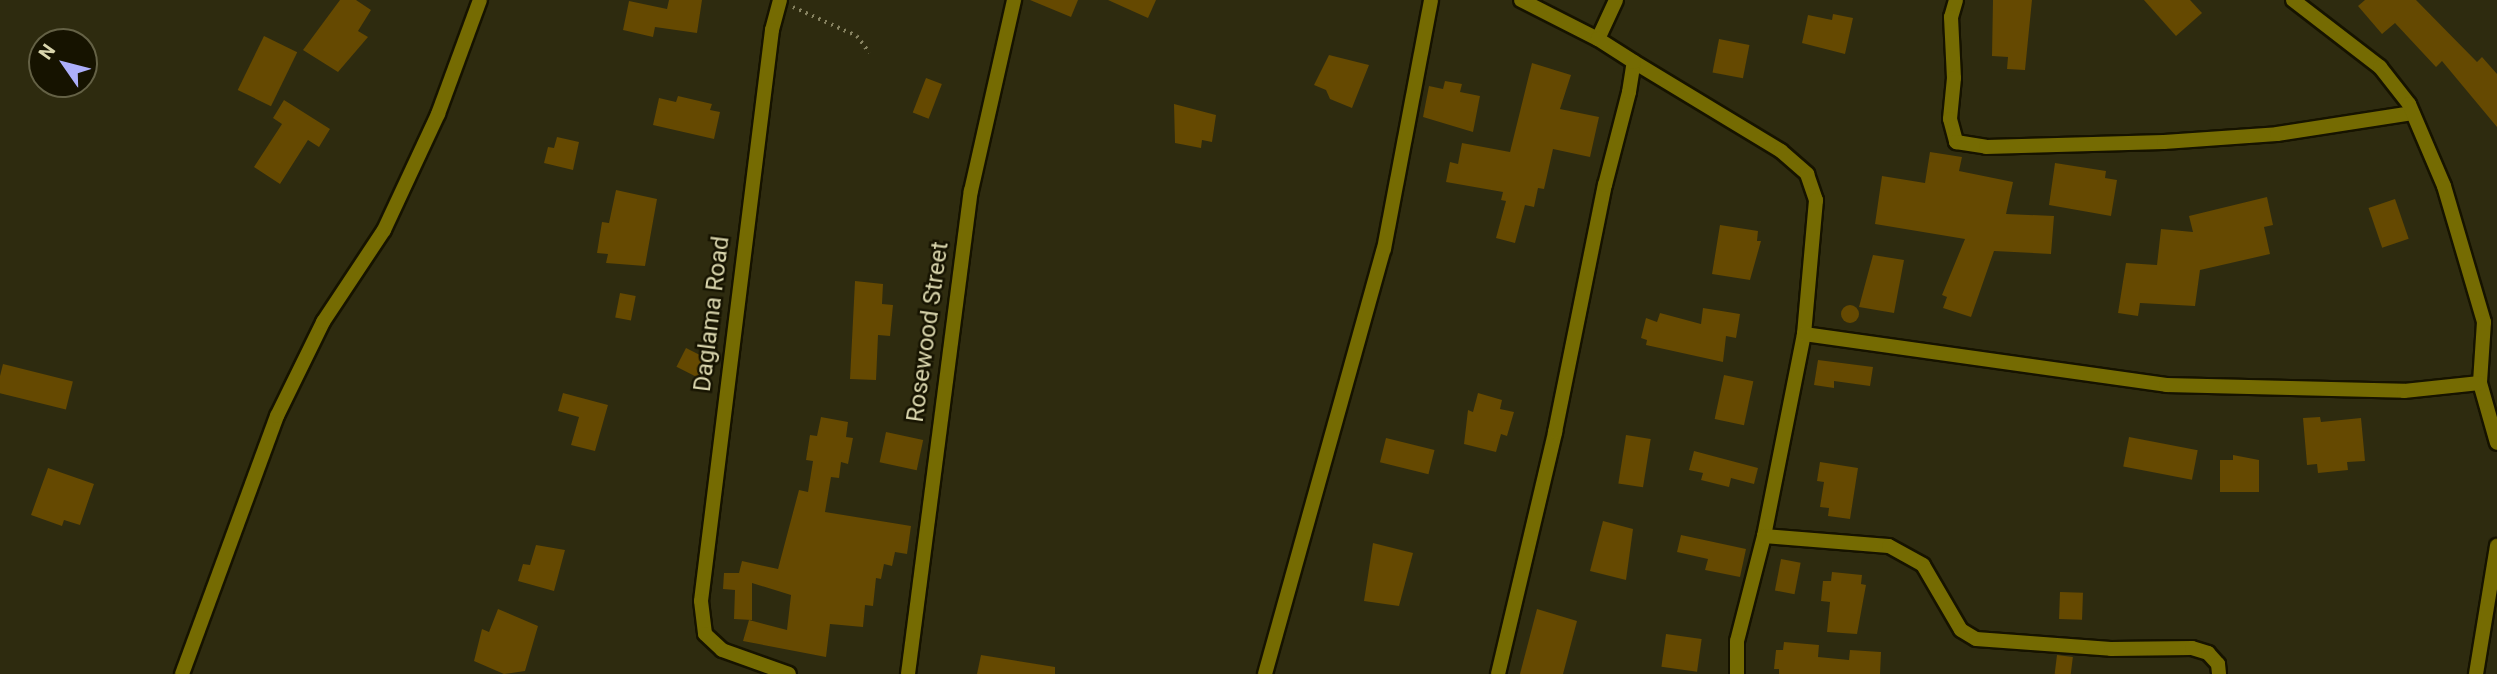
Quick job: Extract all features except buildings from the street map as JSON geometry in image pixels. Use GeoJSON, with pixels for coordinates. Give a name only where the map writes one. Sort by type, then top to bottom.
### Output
{"type":"FeatureCollection","features":[{"type":"Feature","properties":{"kind":"street"},"geometry":{"type":"LineString","coordinates":[[182,674],[277,416],[323,322],[384,230],[438,114],[480,0]]}},
{"type":"Feature","properties":{"kind":"street","name":"Daglama Road"},"geometry":{"type":"LineString","coordinates":[[781,0],[772,30],[712,494],[701,601],[705,634],[722,650],[789,674]]}},
{"type":"Feature","properties":{"kind":"street","name":"Rosewood Street"},"geometry":{"type":"LineString","coordinates":[[908,674],[971,191],[1014,0]]}},
{"type":"Feature","properties":{"kind":"street"},"geometry":{"type":"LineString","coordinates":[[1265,674],[1384,249],[1431,0]]}},
{"type":"Feature","properties":{"kind":"street"},"geometry":{"type":"LineString","coordinates":[[1521,0],[1598,39],[1781,152],[1807,174],[1816,200],[1804,334],[1764,536],[1737,641],[1737,674]]}},
{"type":"Feature","properties":{"kind":"street"},"geometry":{"type":"LineString","coordinates":[[1598,39],[1616,0]]}},
{"type":"Feature","properties":{"kind":"street"},"geometry":{"type":"LineString","coordinates":[[1956,0],[1951,17],[1954,78],[1950,119],[1956,142],[1986,147],[2164,142],[2277,134],[2412,113]]}},
{"type":"Feature","properties":{"kind":"street"},"geometry":{"type":"LineString","coordinates":[[2293,0],[2380,67],[2412,113],[2444,186],[2484,321],[2480,383],[2497,443]]}},
{"type":"Feature","properties":{"kind":"street"},"geometry":{"type":"LineString","coordinates":[[1498,674],[1634,62]]}},
{"type":"Feature","properties":{"kind":"street"},"geometry":{"type":"LineString","coordinates":[[1804,334],[2166,385],[2404,391],[2480,383]]}},
{"type":"Feature","properties":{"kind":"street"},"geometry":{"type":"LineString","coordinates":[[1764,536],[1889,546],[1923,565],[1961,629],[1976,639],[2111,649],[2192,648],[2208,653],[2218,664],[2219,674]]}},
{"type":"Feature","properties":{"kind":"street"},"geometry":{"type":"LineString","coordinates":[[2476,674],[2497,547]]}},
{"type":"Feature","properties":{"kind":"path"},"geometry":{"type":"LineString","coordinates":[[781,0],[807,16],[856,36],[870,53]]}}]}
